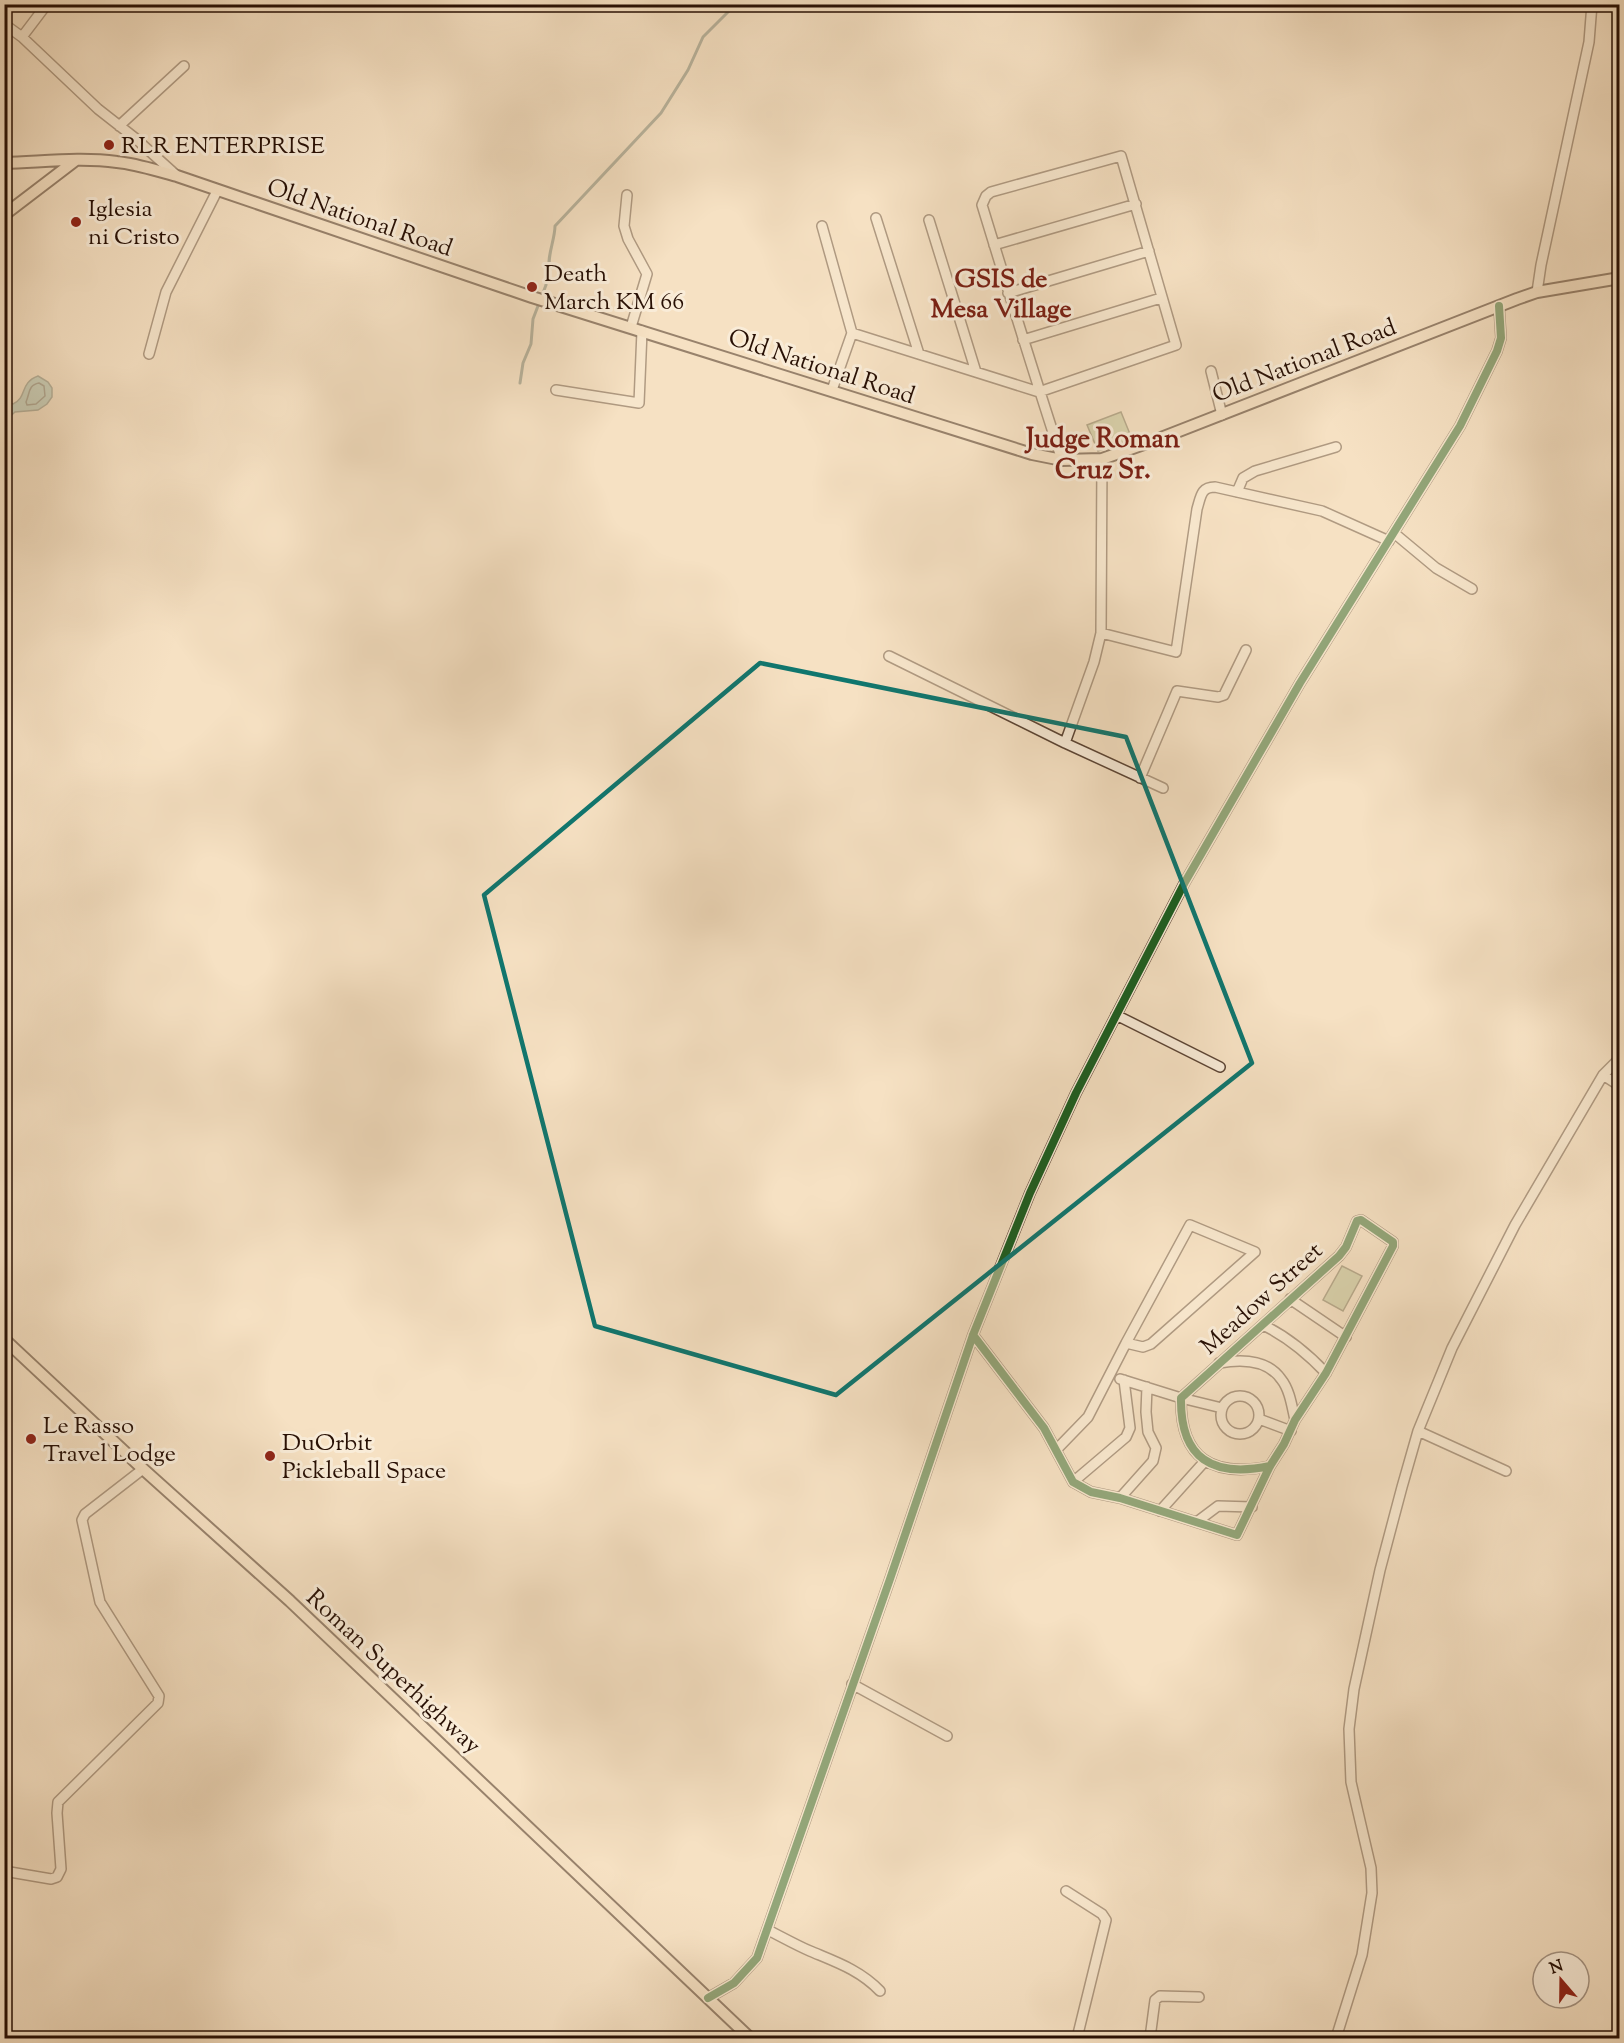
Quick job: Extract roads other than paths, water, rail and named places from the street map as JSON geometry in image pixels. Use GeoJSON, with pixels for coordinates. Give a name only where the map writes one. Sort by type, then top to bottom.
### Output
{"type":"FeatureCollection","features":[{"type":"Feature","properties":{"kind":"main road","name":"Old National Road"},"geometry":{"type":"LineString","coordinates":[[4,164],[76,160],[116,161],[177,176],[550,303],[988,441],[1062,460],[1102,459],[1222,415],[1537,292],[1620,278]]}},
{"type":"Feature","properties":{"kind":"main road"},"geometry":{"type":"LineString","coordinates":[[4,215],[76,160]]}},
{"type":"Feature","properties":{"kind":"main road","name":"Roman Superhighway"},"geometry":{"type":"LineString","coordinates":[[4,1339],[143,1469],[283,1594],[750,2038]]}},
{"type":"Feature","properties":{"kind":"street"},"geometry":{"type":"LineString","coordinates":[[22,37],[48,4]]}},
{"type":"Feature","properties":{"kind":"street"},"geometry":{"type":"LineString","coordinates":[[1537,292],[1589,42],[1592,4]]}},
{"type":"Feature","properties":{"kind":"street"},"geometry":{"type":"LineString","coordinates":[[4,24],[22,37],[98,109],[177,176]]}},
{"type":"Feature","properties":{"kind":"street"},"geometry":{"type":"LineString","coordinates":[[120,126],[184,66]]}},
{"type":"Feature","properties":{"kind":"street"},"geometry":{"type":"LineString","coordinates":[[852,333],[1039,392],[1176,345],[1121,156],[991,192],[981,205],[1039,392],[1062,460]]}},
{"type":"Feature","properties":{"kind":"street"},"geometry":{"type":"LineString","coordinates":[[149,354],[166,292],[217,190]]}},
{"type":"Feature","properties":{"kind":"street"},"geometry":{"type":"LineString","coordinates":[[556,390],[639,403],[637,329],[647,274],[624,226],[627,195]]}},
{"type":"Feature","properties":{"kind":"street"},"geometry":{"type":"LineString","coordinates":[[994,245],[1136,204]]}},
{"type":"Feature","properties":{"kind":"street"},"geometry":{"type":"LineString","coordinates":[[876,218],[919,354]]}},
{"type":"Feature","properties":{"kind":"street"},"geometry":{"type":"LineString","coordinates":[[929,220],[976,372]]}},
{"type":"Feature","properties":{"kind":"street"},"geometry":{"type":"LineString","coordinates":[[822,226],[852,333],[832,390]]}},
{"type":"Feature","properties":{"kind":"street"},"geometry":{"type":"LineString","coordinates":[[1008,293],[1149,251]]}},
{"type":"Feature","properties":{"kind":"street"},"geometry":{"type":"LineString","coordinates":[[1023,340],[1161,298]]}},
{"type":"Feature","properties":{"kind":"street"},"geometry":{"type":"LineString","coordinates":[[708,1998],[734,1983],[757,1958],[973,1335],[1030,1193],[1076,1093],[1185,882],[1300,683],[1460,426],[1497,351],[1501,338],[1499,306]]}},
{"type":"Feature","properties":{"kind":"street"},"geometry":{"type":"LineString","coordinates":[[1211,371],[1222,415]]}},
{"type":"Feature","properties":{"kind":"street"},"geometry":{"type":"LineString","coordinates":[[1237,492],[1243,478],[1255,471],[1336,447]]}},
{"type":"Feature","properties":{"kind":"street"},"geometry":{"type":"LineString","coordinates":[[1065,743],[1094,662],[1101,633],[1102,459]]}},
{"type":"Feature","properties":{"kind":"street"},"geometry":{"type":"LineString","coordinates":[[1101,633],[1176,652],[1197,509],[1202,492],[1208,487],[1322,511],[1391,537],[1472,589]]}},
{"type":"Feature","properties":{"kind":"street"},"geometry":{"type":"LineString","coordinates":[[1140,778],[1177,691],[1218,697],[1224,695],[1245,650]]}},
{"type":"Feature","properties":{"kind":"street"},"geometry":{"type":"LineString","coordinates":[[889,656],[1065,743],[1163,788]]}},
{"type":"Feature","properties":{"kind":"street"},"geometry":{"type":"LineString","coordinates":[[1116,1015],[1220,1068]]}},
{"type":"Feature","properties":{"kind":"street"},"geometry":{"type":"LineString","coordinates":[[1336,2038],[1362,1955],[1372,1893],[1371,1868],[1351,1782],[1349,1729],[1354,1689],[1380,1570],[1418,1431],[1452,1348],[1515,1225],[1603,1075],[1620,1058]]}},
{"type":"Feature","properties":{"kind":"street"},"geometry":{"type":"LineString","coordinates":[[1603,1075],[1620,1086]]}},
{"type":"Feature","properties":{"kind":"street","name":"Meadow Street"},"geometry":{"type":"LineString","coordinates":[[1181,1398],[1339,1256],[1359,1221],[1392,1242],[1393,1246],[1346,1336]]}},
{"type":"Feature","properties":{"kind":"street"},"geometry":{"type":"LineString","coordinates":[[1056,1450],[1088,1417],[1126,1343],[1190,1225],[1255,1252],[1151,1344],[1143,1347],[1126,1343]]}},
{"type":"Feature","properties":{"kind":"street"},"geometry":{"type":"LineString","coordinates":[[973,1335],[1044,1428],[1073,1482],[1091,1492],[1120,1498],[1237,1535],[1270,1466],[1292,1431],[1295,1420],[1326,1373],[1346,1336],[1290,1299]]}},
{"type":"Feature","properties":{"kind":"street"},"geometry":{"type":"LineString","coordinates":[[1263,1325],[1299,1346],[1326,1373]]}},
{"type":"Feature","properties":{"kind":"street"},"geometry":{"type":"LineString","coordinates":[[1217,1364],[1237,1360],[1252,1361],[1267,1367],[1281,1377],[1295,1420]]}},
{"type":"Feature","properties":{"kind":"street"},"geometry":{"type":"LineString","coordinates":[[1110,1375],[1181,1398],[1222,1408]]}},
{"type":"Feature","properties":{"kind":"street"},"geometry":{"type":"LineString","coordinates":[[1073,1482],[1126,1437],[1130,1428],[1124,1380]]}},
{"type":"Feature","properties":{"kind":"street"},"geometry":{"type":"LineString","coordinates":[[1120,1498],[1154,1461],[1156,1448],[1148,1432],[1146,1412],[1147,1387]]}},
{"type":"Feature","properties":{"kind":"street"},"geometry":{"type":"LineString","coordinates":[[1237,1396],[1249,1398],[1258,1407],[1259,1419],[1252,1430],[1240,1434],[1234,1433],[1222,1420],[1222,1408],[1231,1398],[1237,1396]]}},
{"type":"Feature","properties":{"kind":"street"},"geometry":{"type":"LineString","coordinates":[[1181,1398],[1180,1419],[1185,1436],[1192,1449],[1205,1461],[1233,1468],[1255,1469],[1270,1466]]}},
{"type":"Feature","properties":{"kind":"street"},"geometry":{"type":"LineString","coordinates":[[1259,1419],[1292,1431]]}},
{"type":"Feature","properties":{"kind":"street"},"geometry":{"type":"LineString","coordinates":[[1418,1431],[1506,1471]]}},
{"type":"Feature","properties":{"kind":"street"},"geometry":{"type":"LineString","coordinates":[[1160,1511],[1205,1461]]}},
{"type":"Feature","properties":{"kind":"street"},"geometry":{"type":"LineString","coordinates":[[4,1871],[51,1879],[57,1877],[62,1869],[58,1802],[159,1703],[159,1696],[100,1602],[82,1520],[85,1515],[143,1469]]}},
{"type":"Feature","properties":{"kind":"street"},"geometry":{"type":"LineString","coordinates":[[1198,1521],[1218,1506],[1252,1507]]}},
{"type":"Feature","properties":{"kind":"street"},"geometry":{"type":"LineString","coordinates":[[852,1684],[947,1736]]}},
{"type":"Feature","properties":{"kind":"street"},"geometry":{"type":"LineString","coordinates":[[1066,1892],[1102,1914],[1106,1920],[1077,2038]]}},
{"type":"Feature","properties":{"kind":"street"},"geometry":{"type":"LineString","coordinates":[[768,1930],[810,1951],[839,1961],[862,1975],[880,1991]]}},
{"type":"Feature","properties":{"kind":"street"},"geometry":{"type":"LineString","coordinates":[[1150,2038],[1155,2000],[1160,1996],[1199,1997]]}},
{"type":"Feature","properties":{"kind":"water"},"geometry":{"type":"Polygon","coordinates":[[[38,376],[48,382],[52,388],[52,397],[47,404],[38,410],[15,412],[5,421],[5,400],[13,404],[18,401],[28,382],[38,376]]]}},
{"type":"Feature","properties":{"kind":"waterway"},"geometry":{"type":"LineString","coordinates":[[520,383],[523,363],[531,344],[533,319],[550,270],[549,260],[555,226],[661,113],[688,70],[703,37],[736,4]]}},
{"type":"Feature","properties":{"kind":"place","name":"RLR ENTERPRISE"},"geometry":{"type":"Point","coordinates":[109,145]}},
{"type":"Feature","properties":{"kind":"place","name":"Iglesia ni Cristo"},"geometry":{"type":"Point","coordinates":[76,222]}},
{"type":"Feature","properties":{"kind":"place","name":"Death March KM 66"},"geometry":{"type":"Point","coordinates":[532,287]}},
{"type":"Feature","properties":{"kind":"place","name":"Le Rasso Travel Lodge"},"geometry":{"type":"Point","coordinates":[31,1439]}},
{"type":"Feature","properties":{"kind":"place","name":"DuOrbit Pickleball Space"},"geometry":{"type":"Point","coordinates":[270,1456]}},
{"type":"Feature","properties":{"kind":"district","name":"GSIS de Mesa Village"},"geometry":{"type":"Point","coordinates":[1001,293]}},
{"type":"Feature","properties":{"kind":"district","name":"Judge Roman Cruz Sr."},"geometry":{"type":"Point","coordinates":[1103,454]}}]}
